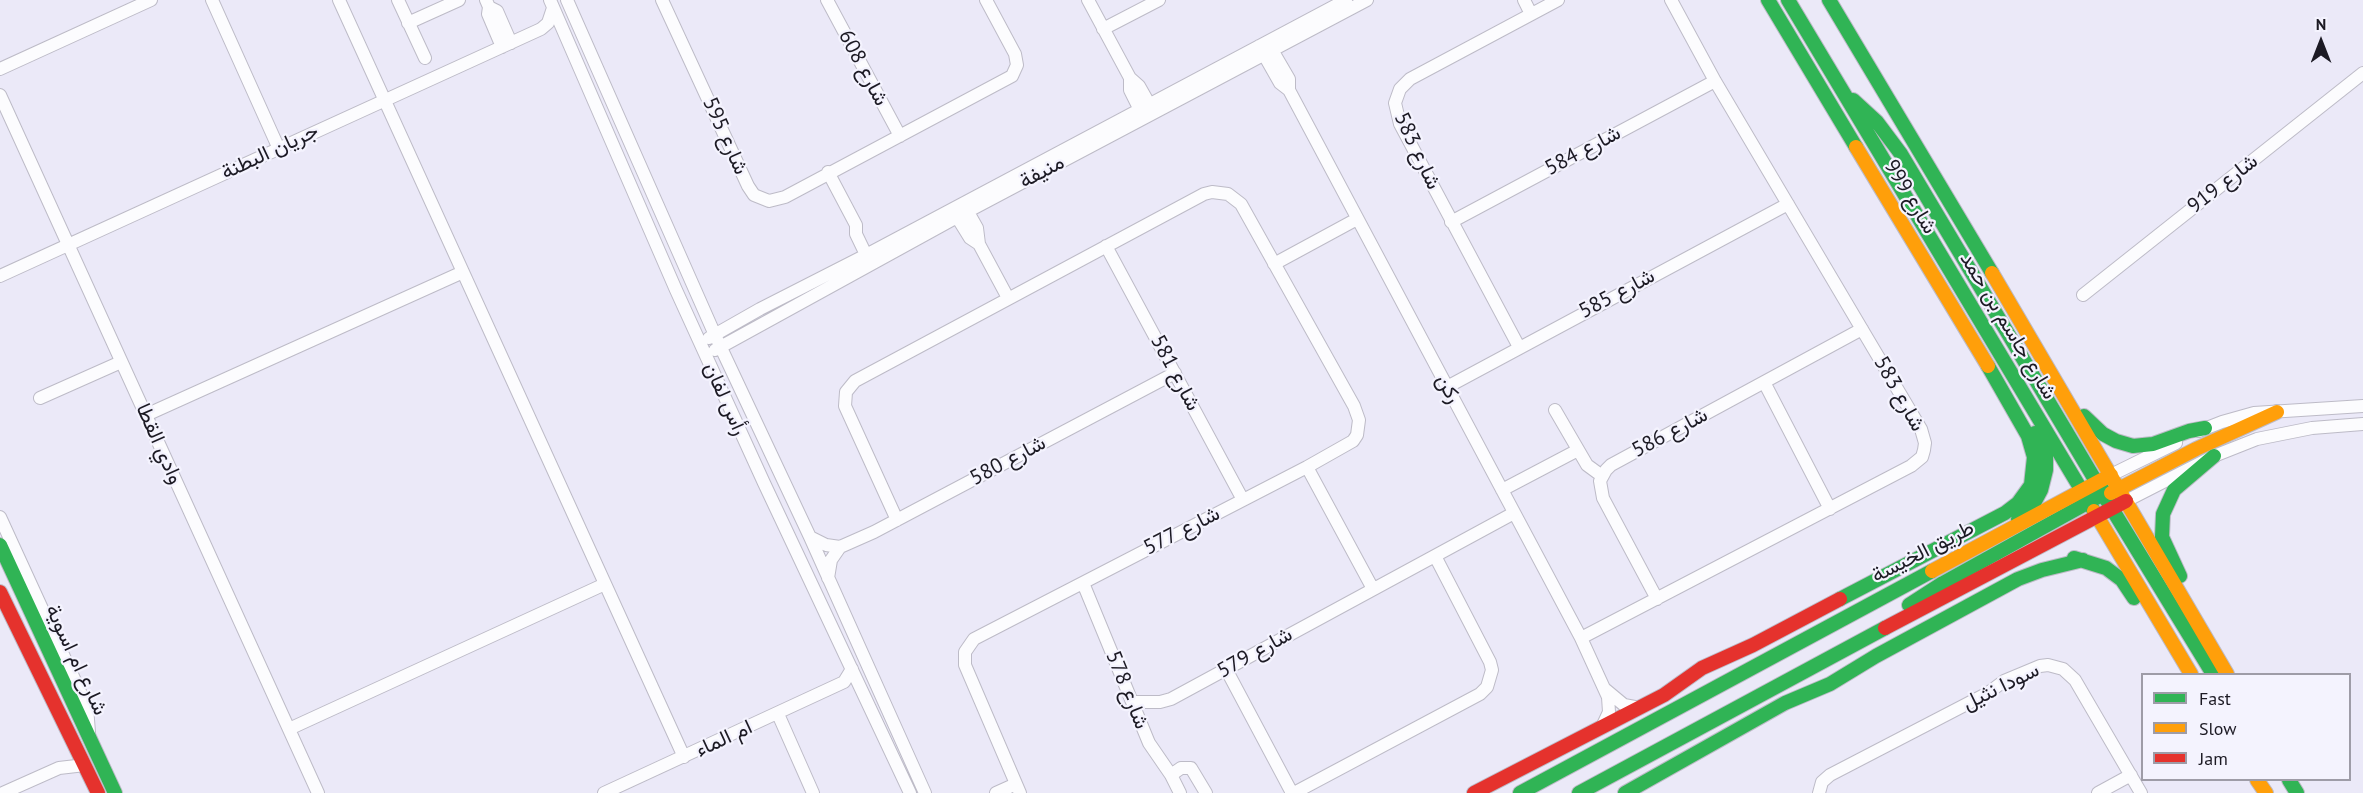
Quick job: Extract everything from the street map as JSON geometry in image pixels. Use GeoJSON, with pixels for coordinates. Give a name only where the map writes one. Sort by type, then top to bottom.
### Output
{"type":"FeatureCollection","features":[{"type":"Feature","properties":{"kind":"main road","name":"شارع 999"},"geometry":{"type":"LineString","coordinates":[[1768,0],[2028,436],[2034,457],[2031,484]]}},
{"type":"Feature","properties":{"kind":"main road","name":"شارع جاسم بن حمد"},"geometry":{"type":"LineString","coordinates":[[1788,0],[2023,393],[2104,495],[2189,609],[2226,673]]}},
{"type":"Feature","properties":{"kind":"main road","name":"شارع جاسم بن حمد"},"geometry":{"type":"LineString","coordinates":[[1828,0],[2111,475],[2097,515],[2190,673]]}},
{"type":"Feature","properties":{"kind":"main road"},"geometry":{"type":"LineString","coordinates":[[1845,95],[1862,106],[1901,154],[2213,673]]}},
{"type":"Feature","properties":{"kind":"main road"},"geometry":{"type":"LineString","coordinates":[[1913,242],[1950,269]]}},
{"type":"Feature","properties":{"kind":"main road"},"geometry":{"type":"LineString","coordinates":[[2002,535],[2008,526],[2033,505],[2041,490],[2046,471],[2046,455],[2028,418],[2023,393]]}},
{"type":"Feature","properties":{"kind":"main road"},"geometry":{"type":"LineString","coordinates":[[2065,396],[2103,434],[2124,444],[2142,446],[2205,428]]}},
{"type":"Feature","properties":{"kind":"main road"},"geometry":{"type":"LineString","coordinates":[[1866,639],[1902,610],[1943,583],[2104,495],[2277,412]]}},
{"type":"Feature","properties":{"kind":"main road"},"geometry":{"type":"LineString","coordinates":[[2189,609],[2181,578],[2162,537],[2163,514],[2174,490],[2214,456]]}},
{"type":"Feature","properties":{"kind":"main road","name":"طريق الخيسة"},"geometry":{"type":"LineString","coordinates":[[1474,793],[1641,708],[1681,685],[1702,668],[1753,645],[2005,513],[2018,503],[2031,484]]}},
{"type":"Feature","properties":{"kind":"main road","name":"طريق الخيسة"},"geometry":{"type":"LineString","coordinates":[[1526,790],[1884,595],[2002,535],[2104,495]]}},
{"type":"Feature","properties":{"kind":"main road"},"geometry":{"type":"LineString","coordinates":[[1579,793],[2097,515]]}},
{"type":"Feature","properties":{"kind":"main road","name":"شارع ام اسوية"},"geometry":{"type":"LineString","coordinates":[[0,545],[115,793]]}},
{"type":"Feature","properties":{"kind":"main road"},"geometry":{"type":"LineString","coordinates":[[1986,575],[1999,574],[2045,558],[2083,560],[2099,564],[2122,580],[2142,608],[2164,632]]}},
{"type":"Feature","properties":{"kind":"main road"},"geometry":{"type":"LineString","coordinates":[[1625,793],[1785,703],[1830,684],[1876,656],[2018,579],[2042,570],[2083,560]]}},
{"type":"Feature","properties":{"kind":"main road","name":"شارع ام اسوية"},"geometry":{"type":"LineString","coordinates":[[1,597],[98,793]]}},
{"type":"Feature","properties":{"kind":"main road"},"geometry":{"type":"LineString","coordinates":[[0,625],[20,632]]}},
{"type":"Feature","properties":{"kind":"main road"},"geometry":{"type":"LineString","coordinates":[[1681,685],[1752,668]]}},
{"type":"Feature","properties":{"kind":"main road"},"geometry":{"type":"LineString","coordinates":[[1526,790],[1554,751]]}},
{"type":"Feature","properties":{"kind":"street"},"geometry":{"type":"LineString","coordinates":[[0,69],[151,0]]}},
{"type":"Feature","properties":{"kind":"street"},"geometry":{"type":"LineString","coordinates":[[212,0],[279,149]]}},
{"type":"Feature","properties":{"kind":"street"},"geometry":{"type":"LineString","coordinates":[[339,0],[684,757]]}},
{"type":"Feature","properties":{"kind":"street"},"geometry":{"type":"LineString","coordinates":[[398,0],[425,58]]}},
{"type":"Feature","properties":{"kind":"street"},"geometry":{"type":"LineString","coordinates":[[408,22],[459,0]]}},
{"type":"Feature","properties":{"kind":"street","name":"رأس لفان"},"geometry":{"type":"LineString","coordinates":[[567,0],[717,341],[810,537],[925,793]]}},
{"type":"Feature","properties":{"kind":"street"},"geometry":{"type":"LineString","coordinates":[[573,14],[577,0]]}},
{"type":"Feature","properties":{"kind":"street","name":"شارع 595"},"geometry":{"type":"LineString","coordinates":[[662,0],[748,186],[754,195],[764,200],[780,199],[1012,76],[1017,65],[1015,54],[986,0]]}},
{"type":"Feature","properties":{"kind":"street","name":"شارع 608"},"geometry":{"type":"LineString","coordinates":[[827,0],[900,136]]}},
{"type":"Feature","properties":{"kind":"street"},"geometry":{"type":"LineString","coordinates":[[1088,0],[1130,78],[1130,90],[1146,111]]}},
{"type":"Feature","properties":{"kind":"street"},"geometry":{"type":"LineString","coordinates":[[1104,30],[1159,0]]}},
{"type":"Feature","properties":{"kind":"street","name":"منيفة"},"geometry":{"type":"LineString","coordinates":[[1266,48],[1346,0]]}},
{"type":"Feature","properties":{"kind":"street","name":"منيفة"},"geometry":{"type":"LineString","coordinates":[[717,341],[1266,48],[1367,0]]}},
{"type":"Feature","properties":{"kind":"street"},"geometry":{"type":"LineString","coordinates":[[1524,0],[1531,14]]}},
{"type":"Feature","properties":{"kind":"street","name":"شارع 583"},"geometry":{"type":"LineString","coordinates":[[1519,347],[1397,117],[1396,96],[1410,79],[1558,0]]}},
{"type":"Feature","properties":{"kind":"street","name":"شارع 583"},"geometry":{"type":"LineString","coordinates":[[1581,638],[1911,466],[1922,457],[1925,443],[1921,429],[1715,81],[1671,0]]}},
{"type":"Feature","properties":{"kind":"street"},"geometry":{"type":"LineString","coordinates":[[488,3],[497,11],[506,45]]}},
{"type":"Feature","properties":{"kind":"street"},"geometry":{"type":"LineString","coordinates":[[541,29],[548,23],[552,4]]}},
{"type":"Feature","properties":{"kind":"street","name":"رأس لفان"},"geometry":{"type":"LineString","coordinates":[[552,4],[705,354],[910,793]]}},
{"type":"Feature","properties":{"kind":"street"},"geometry":{"type":"LineString","coordinates":[[541,29],[564,32]]}},
{"type":"Feature","properties":{"kind":"street","name":"جريان البطنة"},"geometry":{"type":"LineString","coordinates":[[0,276],[541,29]]}},
{"type":"Feature","properties":{"kind":"street","name":"ركن"},"geometry":{"type":"LineString","coordinates":[[1266,48],[1280,83],[1289,90],[1581,638],[1606,689],[1609,705],[1602,727]]}},
{"type":"Feature","properties":{"kind":"street"},"geometry":{"type":"LineString","coordinates":[[577,61],[591,54]]}},
{"type":"Feature","properties":{"kind":"street","name":"شارع 919"},"geometry":{"type":"LineString","coordinates":[[2083,295],[2363,73]]}},
{"type":"Feature","properties":{"kind":"street","name":"شارع 584"},"geometry":{"type":"LineString","coordinates":[[1451,222],[1715,81]]}},
{"type":"Feature","properties":{"kind":"street","name":"وادي القطا"},"geometry":{"type":"LineString","coordinates":[[0,95],[318,793]]}},
{"type":"Feature","properties":{"kind":"street","name":"منيفة"},"geometry":{"type":"LineString","coordinates":[[872,258],[963,215],[1146,111]]}},
{"type":"Feature","properties":{"kind":"street"},"geometry":{"type":"LineString","coordinates":[[828,172],[856,225],[856,234],[872,258]]}},
{"type":"Feature","properties":{"kind":"street","name":"شارع 577"},"geometry":{"type":"LineString","coordinates":[[897,520],[845,406],[846,392],[855,381],[1204,194],[1220,192],[1228,194],[1240,204],[1354,406],[1359,420],[1357,435],[1353,441],[1083,583],[980,634],[965,652],[967,672],[1018,789],[996,793]]}},
{"type":"Feature","properties":{"kind":"street","name":"شارع 585"},"geometry":{"type":"LineString","coordinates":[[1447,387],[1788,204]]}},
{"type":"Feature","properties":{"kind":"street"},"geometry":{"type":"LineString","coordinates":[[963,215],[970,238],[979,244],[1008,298]]}},
{"type":"Feature","properties":{"kind":"street"},"geometry":{"type":"LineString","coordinates":[[1274,264],[1357,219]]}},
{"type":"Feature","properties":{"kind":"street","name":"شارع 581"},"geometry":{"type":"LineString","coordinates":[[1106,246],[1243,500]]}},
{"type":"Feature","properties":{"kind":"street"},"geometry":{"type":"LineString","coordinates":[[146,415],[463,272]]}},
{"type":"Feature","properties":{"kind":"street","name":"شارع 586"},"geometry":{"type":"LineString","coordinates":[[1602,476],[1611,465],[1862,329]]}},
{"type":"Feature","properties":{"kind":"street"},"geometry":{"type":"LineString","coordinates":[[700,342],[717,341]]}},
{"type":"Feature","properties":{"kind":"street"},"geometry":{"type":"LineString","coordinates":[[705,354],[717,341]]}},
{"type":"Feature","properties":{"kind":"street"},"geometry":{"type":"LineString","coordinates":[[40,398],[121,362]]}},
{"type":"Feature","properties":{"kind":"street","name":"شارع 580"},"geometry":{"type":"LineString","coordinates":[[840,546],[897,520],[1175,373]]}},
{"type":"Feature","properties":{"kind":"street"},"geometry":{"type":"LineString","coordinates":[[1764,382],[1830,508]]}},
{"type":"Feature","properties":{"kind":"street"},"geometry":{"type":"LineString","coordinates":[[2111,475],[2205,428],[2245,415],[2363,406]]}},
{"type":"Feature","properties":{"kind":"street"},"geometry":{"type":"LineString","coordinates":[[1555,410],[1590,468],[1602,476],[1600,487],[1603,498],[1657,599]]}},
{"type":"Feature","properties":{"kind":"street","name":"طريق الخيسة"},"geometry":{"type":"LineString","coordinates":[[2104,495],[2239,445],[2279,434],[2312,428],[2363,424]]}},
{"type":"Feature","properties":{"kind":"street"},"geometry":{"type":"LineString","coordinates":[[1502,490],[1578,450]]}},
{"type":"Feature","properties":{"kind":"street"},"geometry":{"type":"LineString","coordinates":[[1307,467],[1373,589]]}},
{"type":"Feature","properties":{"kind":"street","name":"شارع 579"},"geometry":{"type":"LineString","coordinates":[[1132,702],[1166,701],[1514,513]]}},
{"type":"Feature","properties":{"kind":"street"},"geometry":{"type":"LineString","coordinates":[[0,517],[87,707],[90,722],[88,736]]}},
{"type":"Feature","properties":{"kind":"street"},"geometry":{"type":"LineString","coordinates":[[810,537],[826,545],[840,546],[831,560],[828,578]]}},
{"type":"Feature","properties":{"kind":"street"},"geometry":{"type":"LineString","coordinates":[[1226,669],[1293,793],[1480,694],[1488,687],[1492,669],[1490,662],[1435,556]]}},
{"type":"Feature","properties":{"kind":"street"},"geometry":{"type":"LineString","coordinates":[[1,597],[16,581]]}},
{"type":"Feature","properties":{"kind":"street","name":"شارع 578"},"geometry":{"type":"LineString","coordinates":[[1083,583],[1149,742],[1180,793]]}},
{"type":"Feature","properties":{"kind":"street"},"geometry":{"type":"LineString","coordinates":[[289,729],[605,584]]}},
{"type":"Feature","properties":{"kind":"street"},"geometry":{"type":"LineString","coordinates":[[1,597],[22,596]]}},
{"type":"Feature","properties":{"kind":"street","name":"سودا نثيل"},"geometry":{"type":"LineString","coordinates":[[1819,793],[1822,782],[1830,775],[1988,693],[2004,681],[2048,665],[2063,669],[2075,680],[2141,793]]}},
{"type":"Feature","properties":{"kind":"street"},"geometry":{"type":"LineString","coordinates":[[852,669],[844,682],[862,690]]}},
{"type":"Feature","properties":{"kind":"street","name":"ام الماء"},"geometry":{"type":"LineString","coordinates":[[604,793],[844,682]]}},
{"type":"Feature","properties":{"kind":"street","name":"ركن"},"geometry":{"type":"LineString","coordinates":[[1606,689],[1624,705],[1641,708]]}},
{"type":"Feature","properties":{"kind":"street"},"geometry":{"type":"LineString","coordinates":[[778,714],[813,793]]}},
{"type":"Feature","properties":{"kind":"street"},"geometry":{"type":"LineString","coordinates":[[59,768],[74,742]]}},
{"type":"Feature","properties":{"kind":"street"},"geometry":{"type":"LineString","coordinates":[[3,793],[59,768],[85,765]]}},
{"type":"Feature","properties":{"kind":"street"},"geometry":{"type":"LineString","coordinates":[[1171,775],[1181,768],[1191,768],[1206,793]]}},
{"type":"Feature","properties":{"kind":"street"},"geometry":{"type":"LineString","coordinates":[[2098,793],[2131,775]]}},
{"type":"Feature","properties":{"kind":"traffic: fast"},"geometry":{"type":"LineString","coordinates":[[1768,0],[1856,147]]}},
{"type":"Feature","properties":{"kind":"traffic: fast"},"geometry":{"type":"LineString","coordinates":[[1788,0],[2094,511]]}},
{"type":"Feature","properties":{"kind":"traffic: fast"},"geometry":{"type":"LineString","coordinates":[[1829,0],[1992,273]]}},
{"type":"Feature","properties":{"kind":"traffic: fast"},"geometry":{"type":"LineString","coordinates":[[1853,100],[1877,122],[1901,154],[2097,483],[2109,497],[2126,501]]}},
{"type":"Feature","properties":{"kind":"traffic: fast"},"geometry":{"type":"LineString","coordinates":[[1840,599],[2005,513],[2018,503],[2031,485],[2034,457],[2028,436],[1988,366]]}},
{"type":"Feature","properties":{"kind":"traffic: fast"},"geometry":{"type":"LineString","coordinates":[[2084,416],[2103,434],[2133,446],[2153,444],[2189,431],[2205,428]]}},
{"type":"Feature","properties":{"kind":"traffic: fast"},"geometry":{"type":"LineString","coordinates":[[2018,519],[2033,505],[2041,490],[2046,470],[2046,455],[2035,433]]}},
{"type":"Feature","properties":{"kind":"traffic: fast"},"geometry":{"type":"LineString","coordinates":[[2180,576],[2162,537],[2163,514],[2174,490],[2214,456]]}},
{"type":"Feature","properties":{"kind":"traffic: fast"},"geometry":{"type":"LineString","coordinates":[[1909,605],[1943,583],[2098,497]]}},
{"type":"Feature","properties":{"kind":"traffic: fast"},"geometry":{"type":"LineString","coordinates":[[2106,499],[2212,673]]}},
{"type":"Feature","properties":{"kind":"traffic: fast"},"geometry":{"type":"LineString","coordinates":[[0,545],[115,793]]}},
{"type":"Feature","properties":{"kind":"traffic: fast"},"geometry":{"type":"LineString","coordinates":[[2074,558],[2106,568],[2122,580],[2134,598]]}},
{"type":"Feature","properties":{"kind":"traffic: fast"},"geometry":{"type":"LineString","coordinates":[[1625,793],[1785,703],[1830,684],[1876,656],[2018,579],[2042,570],[2083,560]]}},
{"type":"Feature","properties":{"kind":"traffic: fast"},"geometry":{"type":"LineString","coordinates":[[1520,793],[1932,571]]}},
{"type":"Feature","properties":{"kind":"traffic: fast"},"geometry":{"type":"LineString","coordinates":[[1579,793],[1885,628]]}},
{"type":"Feature","properties":{"kind":"traffic: fast"},"geometry":{"type":"LineString","coordinates":[[2290,781],[2297,793]]}},
{"type":"Feature","properties":{"kind":"traffic: slow"},"geometry":{"type":"LineString","coordinates":[[1856,147],[1988,366]]}},
{"type":"Feature","properties":{"kind":"traffic: slow"},"geometry":{"type":"LineString","coordinates":[[1992,273],[2226,673]]}},
{"type":"Feature","properties":{"kind":"traffic: slow"},"geometry":{"type":"LineString","coordinates":[[2111,493],[2196,449],[2277,412]]}},
{"type":"Feature","properties":{"kind":"traffic: slow"},"geometry":{"type":"LineString","coordinates":[[1932,571],[2111,475]]}},
{"type":"Feature","properties":{"kind":"traffic: slow"},"geometry":{"type":"LineString","coordinates":[[2094,511],[2190,673]]}},
{"type":"Feature","properties":{"kind":"traffic: slow"},"geometry":{"type":"LineString","coordinates":[[2258,781],[2266,793]]}},
{"type":"Feature","properties":{"kind":"traffic: jam"},"geometry":{"type":"LineString","coordinates":[[1885,628],[2126,501]]}},
{"type":"Feature","properties":{"kind":"traffic: jam"},"geometry":{"type":"LineString","coordinates":[[0,592],[98,793]]}},
{"type":"Feature","properties":{"kind":"traffic: jam"},"geometry":{"type":"LineString","coordinates":[[1474,793],[1664,695],[1702,668],[1753,645],[1840,599]]}}]}
